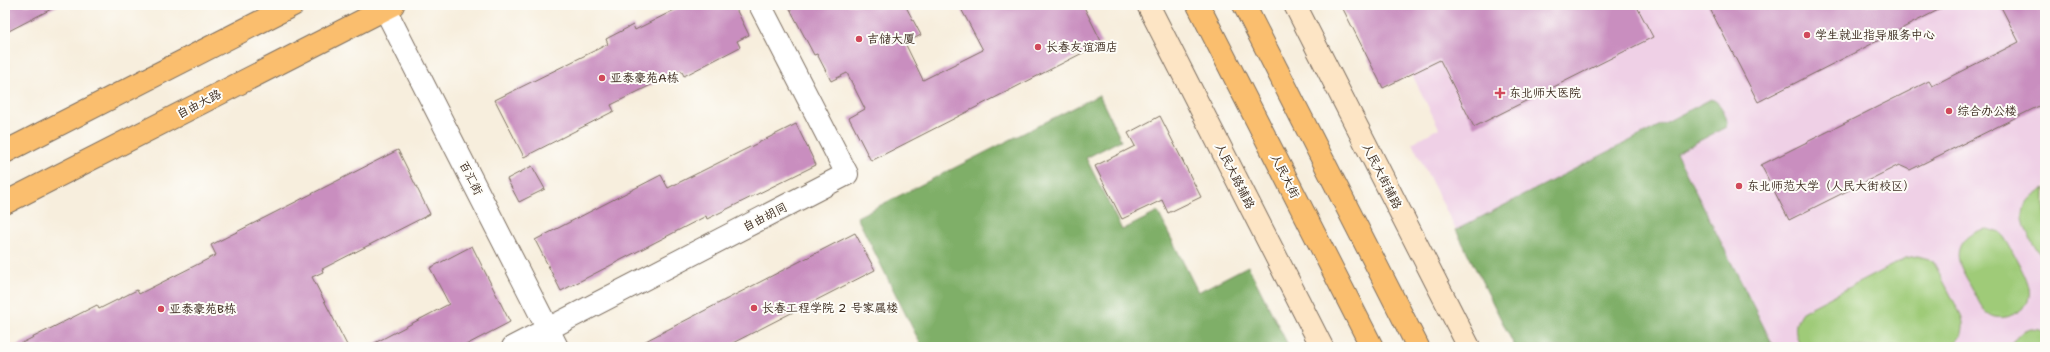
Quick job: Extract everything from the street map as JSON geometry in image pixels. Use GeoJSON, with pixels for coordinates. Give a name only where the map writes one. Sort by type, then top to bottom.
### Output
{"type":"FeatureCollection","features":[{"type":"Feature","properties":{"kind":"main road"},"geometry":{"type":"LineString","coordinates":[[5,152],[293,5]]}},
{"type":"Feature","properties":{"kind":"main road","name":"人民大路辅路"},"geometry":{"type":"LineString","coordinates":[[1148,5],[1322,347]]}},
{"type":"Feature","properties":{"kind":"main road","name":"人民大街"},"geometry":{"type":"LineString","coordinates":[[1198,5],[1372,347]]}},
{"type":"Feature","properties":{"kind":"main road"},"geometry":{"type":"LineString","coordinates":[[1244,5],[1418,347]]}},
{"type":"Feature","properties":{"kind":"main road","name":"人民大街辅路"},"geometry":{"type":"LineString","coordinates":[[1295,5],[1469,347]]}},
{"type":"Feature","properties":{"kind":"main road","name":"自由大路"},"geometry":{"type":"LineString","coordinates":[[5,203],[389,7]]}},
{"type":"Feature","properties":{"kind":"street","name":"自由胡同"},"geometry":{"type":"LineString","coordinates":[[513,347],[553,338],[847,174],[760,5]]}},
{"type":"Feature","properties":{"kind":"street","name":"百汇街"},"geometry":{"type":"LineString","coordinates":[[389,7],[553,338]]}},
{"type":"Feature","properties":{"kind":"shaded area","name":"东北师范大学（人民大街校区）"},"geometry":{"type":"Polygon","coordinates":[[[1377,5],[2045,5],[2045,347],[1515,347],[1412,143],[1439,128],[1377,5]]]}},
{"type":"Feature","properties":{"kind":"green space"},"geometry":{"type":"Polygon","coordinates":[[[1099,95],[1121,140],[1086,158],[1122,230],[1158,212],[1198,292],[1248,266],[1289,347],[922,347],[857,217],[1099,95]]]}},
{"type":"Feature","properties":{"kind":"green space"},"geometry":{"type":"Polygon","coordinates":[[[1711,99],[1718,103],[1721,107],[1727,120],[1726,127],[1676,153],[1774,347],[1515,347],[1456,230],[1711,99]]]}},
{"type":"Feature","properties":{"kind":"green space"},"geometry":{"type":"Polygon","coordinates":[[[2045,188],[2045,265],[2028,233],[2024,223],[2023,214],[2026,205],[2033,196],[2045,188]]]}},
{"type":"Feature","properties":{"kind":"green space"},"geometry":{"type":"Polygon","coordinates":[[[1988,229],[2000,233],[2004,237],[2019,264],[2028,286],[2029,299],[2026,305],[2012,315],[2006,317],[1994,317],[1983,309],[1959,261],[1958,254],[1962,243],[1970,235],[1988,229]]]}},
{"type":"Feature","properties":{"kind":"green space"},"geometry":{"type":"Polygon","coordinates":[[[1918,256],[1929,259],[1934,263],[1961,315],[1963,329],[1960,337],[1954,344],[1950,347],[1801,347],[1797,338],[1796,325],[1802,312],[1906,258],[1918,256]]]}},
{"type":"Feature","properties":{"kind":"green space"},"geometry":{"type":"Polygon","coordinates":[[[2031,329],[2040,330],[2045,333],[2045,347],[2012,347],[2014,340],[2018,335],[2031,329]]]}},
{"type":"Feature","properties":{"kind":"building"},"geometry":{"type":"Polygon","coordinates":[[[5,5],[59,5],[5,33],[5,5]]]}},
{"type":"Feature","properties":{"kind":"building","name":"亚泰豪苑A栋"},"geometry":{"type":"Polygon","coordinates":[[[684,5],[734,5],[749,35],[737,41],[740,47],[684,76],[681,70],[611,105],[614,111],[524,157],[495,100],[608,44],[606,39],[633,25],[635,30],[684,5]]]}},
{"type":"Feature","properties":{"kind":"building"},"geometry":{"type":"Polygon","coordinates":[[[788,5],[905,5],[921,35],[905,43],[923,80],[983,50],[959,5],[1083,5],[1102,43],[871,161],[849,118],[865,109],[847,73],[831,81],[817,54],[814,55],[788,5]]]}},
{"type":"Feature","properties":{"kind":"building","name":"东北师大医院"},"geometry":{"type":"Polygon","coordinates":[[[1341,5],[1636,5],[1653,37],[1474,127],[1440,60],[1383,88],[1341,5]]]}},
{"type":"Feature","properties":{"kind":"building","name":"学生就业指导服务中心"},"geometry":{"type":"Polygon","coordinates":[[[1708,5],[1948,5],[1758,102],[1708,5]]]}},
{"type":"Feature","properties":{"kind":"building","name":"综合办公楼"},"geometry":{"type":"Polygon","coordinates":[[[2000,5],[2045,5],[2045,103],[1910,170],[1899,165],[1789,220],[1761,165],[1929,81],[1932,86],[2019,42],[2000,5]]]}},
{"type":"Feature","properties":{"kind":"building"},"geometry":{"type":"Polygon","coordinates":[[[1160,116],[1201,197],[1168,213],[1162,200],[1122,219],[1095,166],[1135,146],[1128,133],[1160,116]]]}},
{"type":"Feature","properties":{"kind":"building"},"geometry":{"type":"Polygon","coordinates":[[[796,124],[816,165],[707,219],[706,216],[561,291],[535,240],[661,175],[668,188],[796,124]]]}},
{"type":"Feature","properties":{"kind":"building"},"geometry":{"type":"Polygon","coordinates":[[[398,150],[430,214],[322,269],[323,272],[312,277],[348,347],[14,347],[97,305],[99,309],[137,290],[139,294],[216,255],[211,245],[398,150]]]}},
{"type":"Feature","properties":{"kind":"building"},"geometry":{"type":"Polygon","coordinates":[[[532,166],[545,189],[519,202],[507,179],[532,166]]]}},
{"type":"Feature","properties":{"kind":"building","name":"长春工程学院 2 号家属楼"},"geometry":{"type":"Polygon","coordinates":[[[855,233],[875,270],[725,347],[634,347],[855,233]]]}},
{"type":"Feature","properties":{"kind":"building"},"geometry":{"type":"Polygon","coordinates":[[[472,246],[510,322],[462,347],[367,347],[449,304],[430,268],[472,246]]]}},
{"type":"Feature","properties":{"kind":"place","name":"学生就业指导服务中心"},"geometry":{"type":"Point","coordinates":[1807,35]}},
{"type":"Feature","properties":{"kind":"place","name":"吉储大厦"},"geometry":{"type":"Point","coordinates":[859,39]}},
{"type":"Feature","properties":{"kind":"place","name":"长春友谊酒店"},"geometry":{"type":"Point","coordinates":[1038,47]}},
{"type":"Feature","properties":{"kind":"place","name":"亚泰豪苑A栋"},"geometry":{"type":"Point","coordinates":[602,78]}},
{"type":"Feature","properties":{"kind":"place","name":"东北师大医院"},"geometry":{"type":"Point","coordinates":[1500,93]}},
{"type":"Feature","properties":{"kind":"place","name":"综合办公楼"},"geometry":{"type":"Point","coordinates":[1949,111]}},
{"type":"Feature","properties":{"kind":"place","name":"东北师范大学（人民大街校区）"},"geometry":{"type":"Point","coordinates":[1739,186]}},
{"type":"Feature","properties":{"kind":"place","name":"长春工程学院 2 号家属楼"},"geometry":{"type":"Point","coordinates":[754,308]}},
{"type":"Feature","properties":{"kind":"place","name":"亚泰豪苑B栋"},"geometry":{"type":"Point","coordinates":[161,309]}}]}
